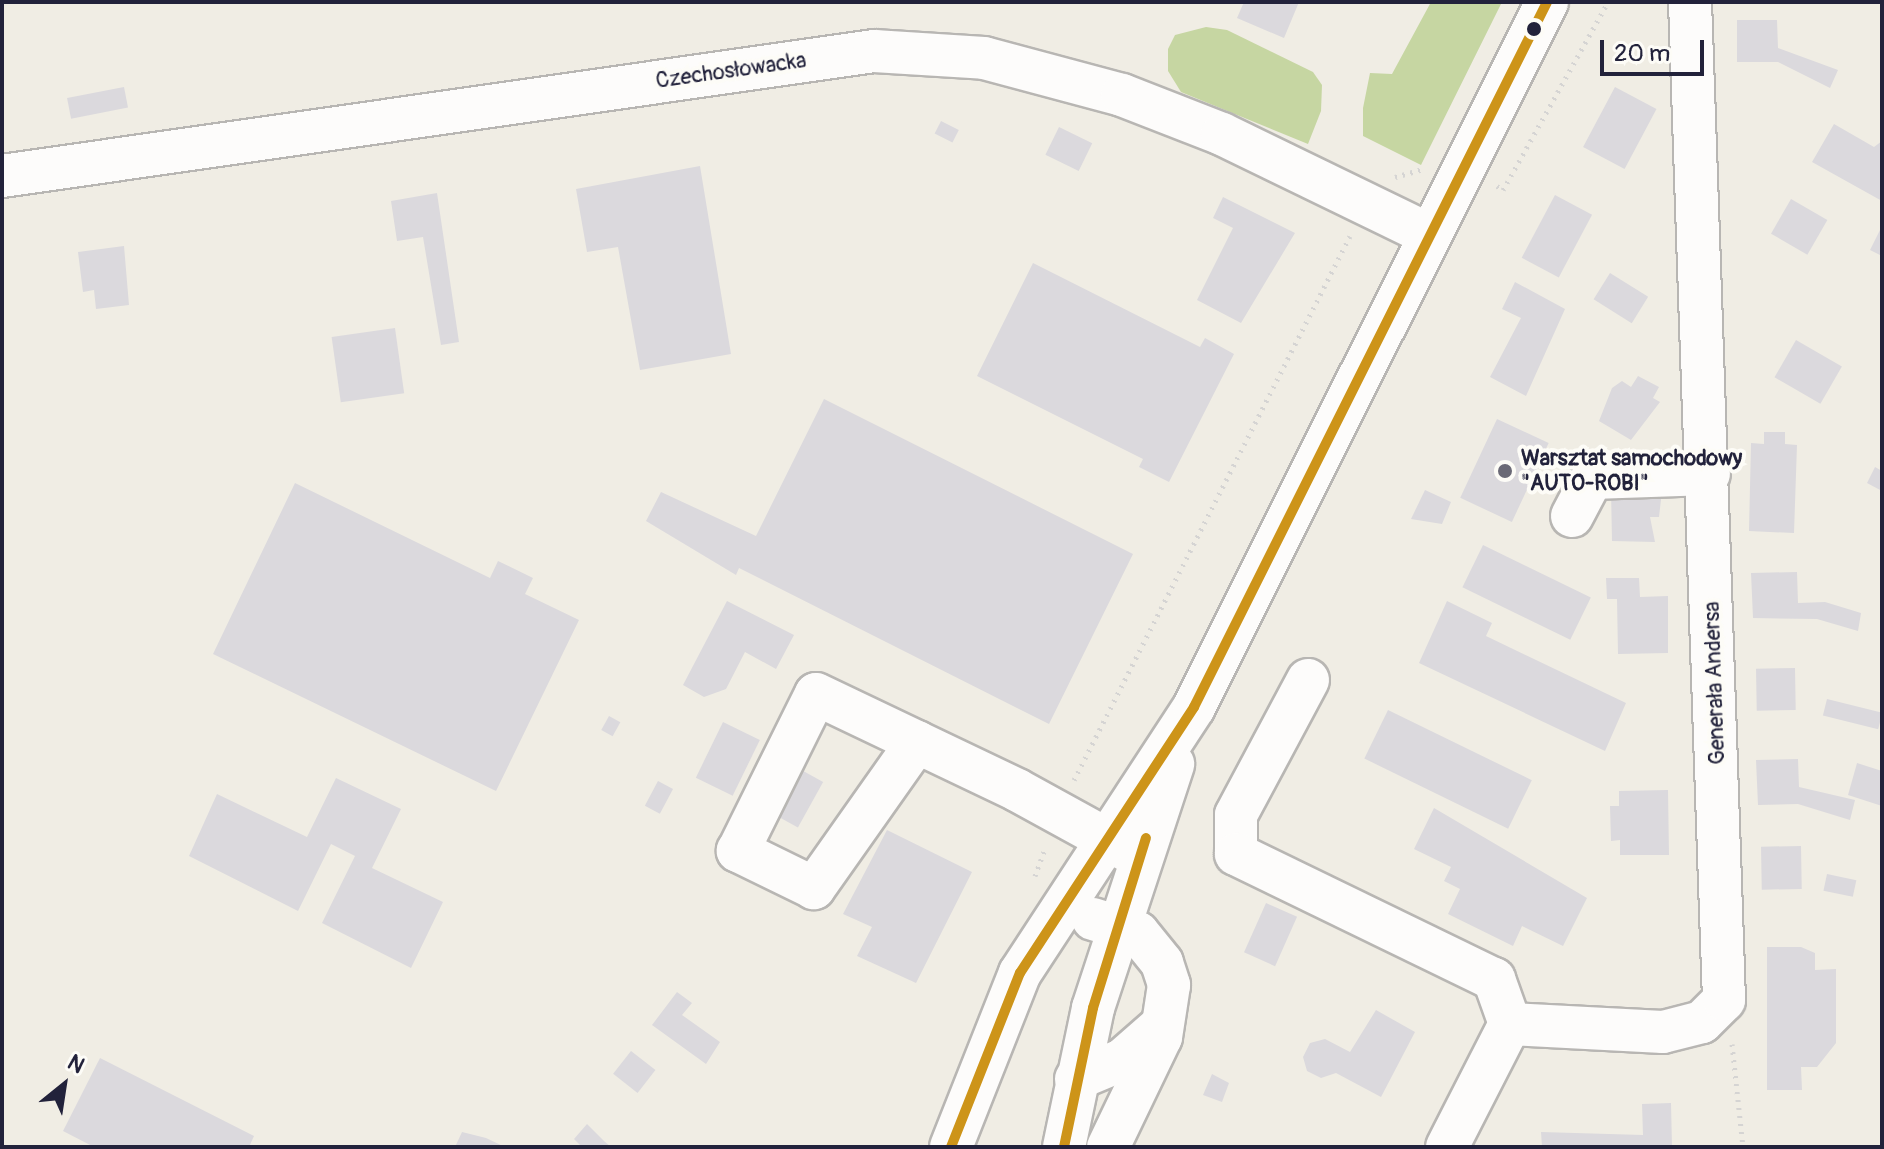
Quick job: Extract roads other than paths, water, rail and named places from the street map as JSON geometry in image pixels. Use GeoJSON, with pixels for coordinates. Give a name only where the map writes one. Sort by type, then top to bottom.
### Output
{"type":"FeatureCollection","features":[{"type":"Feature","properties":{"kind":"street"},"geometry":{"type":"LineString","coordinates":[[951,1147],[1035,946],[1121,848],[1547,2]]}},
{"type":"Feature","properties":{"kind":"street","name":"Generała Andersa"},"geometry":{"type":"LineString","coordinates":[[1510,1024],[1663,1032],[1702,1022],[1724,1000],[1709,474],[1690,2]]}},
{"type":"Feature","properties":{"kind":"street","name":"Czechosłowacka"},"geometry":{"type":"LineString","coordinates":[[2,176],[874,51],[984,58],[1122,95],[1430,235]]}},
{"type":"Feature","properties":{"kind":"street"},"geometry":{"type":"LineString","coordinates":[[1572,516],[1592,478],[1709,474]]}},
{"type":"Feature","properties":{"kind":"street"},"geometry":{"type":"LineString","coordinates":[[1308,680],[1236,815],[1236,854],[1494,979],[1510,1024],[1447,1147]]}},
{"type":"Feature","properties":{"kind":"street"},"geometry":{"type":"LineString","coordinates":[[917,742],[814,888],[738,851],[816,694],[917,742],[1121,848]]}},
{"type":"Feature","properties":{"kind":"street"},"geometry":{"type":"LineString","coordinates":[[1064,1147],[1076,1079],[1118,922],[1121,848]]}},
{"type":"Feature","properties":{"kind":"street"},"geometry":{"type":"LineString","coordinates":[[1035,946],[1076,922],[1118,922],[1138,933],[1162,963],[1167,1013],[1151,1063],[1108,1147]]}},
{"type":"Feature","properties":{"kind":"street"},"geometry":{"type":"LineString","coordinates":[[1076,1079],[1134,1052],[1167,1013]]}},
{"type":"Feature","properties":{"kind":"place","name":"Warsztat samochodowy \"AUTO-ROBI\""},"geometry":{"type":"Point","coordinates":[1505,471]}}]}
